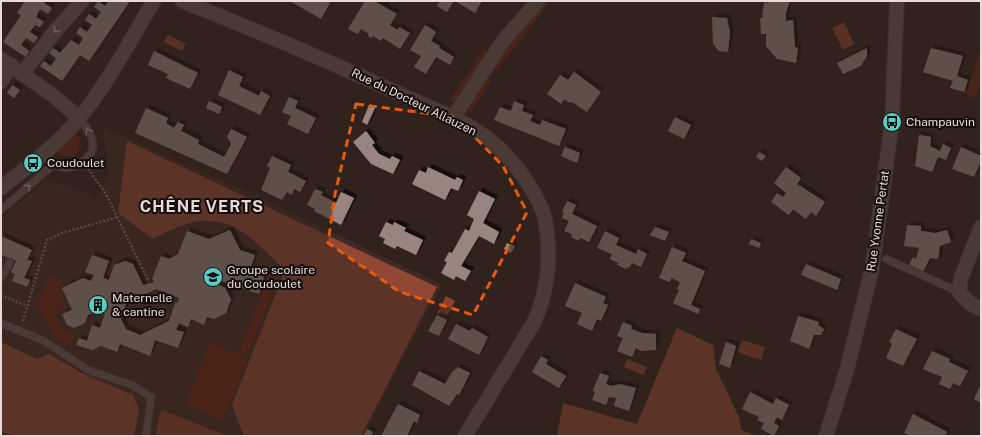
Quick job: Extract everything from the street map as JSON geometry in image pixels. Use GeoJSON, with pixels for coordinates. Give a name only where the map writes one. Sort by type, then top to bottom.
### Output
{"type":"FeatureCollection","features":[{"type":"Feature","properties":{"kind":"street"},"geometry":{"type":"LineString","coordinates":[[22,73],[57,29],[82,1]]}},
{"type":"Feature","properties":{"kind":"street"},"geometry":{"type":"LineString","coordinates":[[1,188],[45,153],[79,118],[114,67],[154,1]]}},
{"type":"Feature","properties":{"kind":"street","name":"Rue du Docteur Allauzen"},"geometry":{"type":"LineString","coordinates":[[182,1],[291,45],[453,118],[482,135],[498,147],[511,161],[531,188],[545,219],[548,252],[547,275],[538,314],[465,436]]}},
{"type":"Feature","properties":{"kind":"street"},"geometry":{"type":"LineString","coordinates":[[453,118],[503,41],[538,1]]}},
{"type":"Feature","properties":{"kind":"street","name":"Rue Yvonne Pertat"},"geometry":{"type":"LineString","coordinates":[[826,436],[847,369],[872,269],[892,122],[897,1]]}},
{"type":"Feature","properties":{"kind":"street"},"geometry":{"type":"LineString","coordinates":[[1,82],[6,62],[55,97],[79,118]]}},
{"type":"Feature","properties":{"kind":"street"},"geometry":{"type":"LineString","coordinates":[[981,227],[961,278],[959,292],[972,304],[981,309]]}},
{"type":"Feature","properties":{"kind":"lane"},"geometry":{"type":"LineString","coordinates":[[45,153],[54,164],[63,168],[72,167],[82,162],[89,156],[93,147],[92,137],[79,118]]}},
{"type":"Feature","properties":{"kind":"lane"},"geometry":{"type":"LineString","coordinates":[[1,210],[54,164]]}},
{"type":"Feature","properties":{"kind":"lane"},"geometry":{"type":"LineString","coordinates":[[886,259],[959,292]]}},
{"type":"Feature","properties":{"kind":"lane"},"geometry":{"type":"LineString","coordinates":[[1,278],[10,262]]}},
{"type":"Feature","properties":{"kind":"lane"},"geometry":{"type":"LineString","coordinates":[[1,323],[44,341],[88,370],[132,385],[151,398],[146,436]]}},
{"type":"Feature","properties":{"kind":"path"},"geometry":{"type":"LineString","coordinates":[[82,162],[106,192],[149,282]]}},
{"type":"Feature","properties":{"kind":"path"},"geometry":{"type":"LineString","coordinates":[[21,331],[46,240],[62,233],[118,217]]}},
{"type":"Feature","properties":{"kind":"path"},"geometry":{"type":"LineString","coordinates":[[1,295],[27,306]]}},
{"type":"Feature","properties":{"kind":"highlighted area"},"geometry":{"type":"Polygon","coordinates":[[[356,104],[455,117],[503,166],[527,212],[473,315],[400,292],[328,243],[335,194],[356,104]]]}},
{"type":"Feature","properties":{"kind":"shaded area"},"geometry":{"type":"Polygon","coordinates":[[[550,2],[496,71],[493,68],[514,38],[544,4],[550,2]]]}},
{"type":"Feature","properties":{"kind":"shaded area"},"geometry":{"type":"Polygon","coordinates":[[[844,22],[854,44],[843,50],[832,28],[844,22]]]}},
{"type":"Feature","properties":{"kind":"shaded area"},"geometry":{"type":"Polygon","coordinates":[[[168,35],[186,44],[182,51],[164,42],[168,35]]]}},
{"type":"Feature","properties":{"kind":"shaded area"},"geometry":{"type":"Polygon","coordinates":[[[485,48],[487,54],[458,100],[454,103],[450,100],[485,48]]]}},
{"type":"Feature","properties":{"kind":"shaded area"},"geometry":{"type":"Polygon","coordinates":[[[981,48],[981,83],[974,100],[966,93],[981,48]]]}},
{"type":"Feature","properties":{"kind":"shaded area"},"geometry":{"type":"Polygon","coordinates":[[[487,76],[492,80],[471,112],[468,110],[470,104],[487,76]]]}},
{"type":"Feature","properties":{"kind":"shaded area","name":"Groupe scolaire du Coudoulet"},"geometry":{"type":"Polygon","coordinates":[[[102,127],[253,194],[442,285],[363,436],[1,436],[1,219],[47,179],[97,197],[110,172],[102,127]]]}},
{"type":"Feature","properties":{"kind":"shaded area"},"geometry":{"type":"Polygon","coordinates":[[[75,134],[80,139],[79,151],[73,156],[61,156],[57,150],[75,134]]]}},
{"type":"Feature","properties":{"kind":"shaded area"},"geometry":{"type":"Polygon","coordinates":[[[127,141],[437,287],[361,436],[244,436],[232,405],[285,270],[254,241],[231,226],[219,222],[205,221],[190,223],[153,239],[118,213],[127,141]]]}},
{"type":"Feature","properties":{"kind":"shaded area"},"geometry":{"type":"Polygon","coordinates":[[[271,268],[280,272],[248,355],[240,351],[271,268]]]}},
{"type":"Feature","properties":{"kind":"shaded area"},"geometry":{"type":"Polygon","coordinates":[[[49,276],[63,281],[59,288],[67,308],[56,312],[63,329],[75,335],[72,345],[54,336],[37,304],[49,276]]]}},
{"type":"Feature","properties":{"kind":"shaded area"},"geometry":{"type":"Polygon","coordinates":[[[446,296],[455,301],[446,318],[437,313],[446,296]]]}},
{"type":"Feature","properties":{"kind":"shaded area"},"geometry":{"type":"Polygon","coordinates":[[[677,328],[713,345],[716,369],[739,417],[741,430],[757,436],[557,436],[563,403],[637,424],[677,328]]]}},
{"type":"Feature","properties":{"kind":"shaded area"},"geometry":{"type":"Polygon","coordinates":[[[742,340],[765,347],[761,360],[738,352],[742,340]]]}},
{"type":"Feature","properties":{"kind":"shaded area"},"geometry":{"type":"Polygon","coordinates":[[[1,342],[37,359],[49,354],[82,373],[133,395],[139,409],[134,436],[15,436],[1,432],[1,342]]]}},
{"type":"Feature","properties":{"kind":"shaded area"},"geometry":{"type":"Polygon","coordinates":[[[210,343],[248,357],[223,420],[185,405],[210,343]]]}},
{"type":"Feature","properties":{"kind":"shaded area"},"geometry":{"type":"Polygon","coordinates":[[[627,359],[647,367],[643,375],[624,367],[627,359]]]}},
{"type":"Feature","properties":{"kind":"shaded area"},"geometry":{"type":"Polygon","coordinates":[[[162,410],[227,436],[155,436],[162,410]]]}},
{"type":"Feature","properties":{"kind":"building"},"geometry":{"type":"Polygon","coordinates":[[[25,1],[46,1],[44,3],[52,8],[48,14],[40,9],[36,17],[44,22],[40,27],[35,25],[30,32],[38,37],[34,43],[26,38],[21,45],[29,51],[26,57],[3,42],[21,15],[17,13],[25,1]]]}},
{"type":"Feature","properties":{"kind":"building"},"geometry":{"type":"Polygon","coordinates":[[[98,1],[105,6],[109,1],[130,1],[89,61],[80,55],[62,81],[40,66],[44,61],[51,66],[56,58],[49,53],[53,48],[60,53],[71,40],[79,45],[83,38],[76,33],[80,27],[87,32],[92,25],[85,20],[89,14],[96,19],[101,12],[94,7],[98,1]]]}},
{"type":"Feature","properties":{"kind":"building"},"geometry":{"type":"Polygon","coordinates":[[[290,1],[331,1],[321,19],[290,1]]]}},
{"type":"Feature","properties":{"kind":"building"},"geometry":{"type":"Polygon","coordinates":[[[365,1],[374,1],[397,14],[390,25],[398,30],[399,27],[410,33],[400,49],[383,38],[381,41],[373,36],[371,38],[368,36],[369,34],[361,29],[358,34],[348,29],[365,1]]]}},
{"type":"Feature","properties":{"kind":"building"},"geometry":{"type":"Polygon","coordinates":[[[440,1],[454,1],[447,12],[437,6],[440,1]]]}},
{"type":"Feature","properties":{"kind":"building"},"geometry":{"type":"Polygon","coordinates":[[[455,1],[482,1],[475,13],[455,1]]]}},
{"type":"Feature","properties":{"kind":"building"},"geometry":{"type":"Polygon","coordinates":[[[768,1],[790,1],[786,12],[786,21],[793,20],[795,47],[798,48],[796,63],[777,59],[766,46],[766,34],[761,34],[760,18],[762,18],[764,2],[768,3],[768,1]]]}},
{"type":"Feature","properties":{"kind":"building"},"geometry":{"type":"Polygon","coordinates":[[[712,17],[727,18],[730,32],[728,52],[719,51],[713,44],[712,17]]]}},
{"type":"Feature","properties":{"kind":"building"},"geometry":{"type":"Polygon","coordinates":[[[425,25],[436,32],[431,41],[454,57],[450,65],[436,57],[426,74],[414,67],[421,56],[410,50],[425,25]]]}},
{"type":"Feature","properties":{"kind":"building"},"geometry":{"type":"Polygon","coordinates":[[[867,48],[867,56],[861,66],[843,74],[837,63],[867,48]]]}},
{"type":"Feature","properties":{"kind":"building"},"geometry":{"type":"Polygon","coordinates":[[[931,48],[963,56],[957,76],[968,80],[964,92],[950,88],[953,81],[923,72],[931,48]]]}},
{"type":"Feature","properties":{"kind":"building"},"geometry":{"type":"Polygon","coordinates":[[[154,51],[198,73],[190,89],[166,78],[168,74],[148,65],[154,51]]]}},
{"type":"Feature","properties":{"kind":"building"},"geometry":{"type":"Polygon","coordinates":[[[229,70],[243,77],[239,86],[259,96],[261,91],[270,96],[260,115],[218,95],[229,70]]]}},
{"type":"Feature","properties":{"kind":"building"},"geometry":{"type":"Polygon","coordinates":[[[574,72],[601,92],[587,112],[572,102],[570,103],[564,99],[561,104],[547,94],[560,75],[568,80],[574,72]]]}},
{"type":"Feature","properties":{"kind":"building"},"geometry":{"type":"Polygon","coordinates":[[[12,85],[20,90],[14,98],[7,93],[12,85]]]}},
{"type":"Feature","properties":{"kind":"building"},"geometry":{"type":"Polygon","coordinates":[[[289,97],[298,101],[295,108],[316,118],[308,134],[287,124],[291,116],[282,112],[289,97]]]}},
{"type":"Feature","properties":{"kind":"building"},"geometry":{"type":"Polygon","coordinates":[[[209,101],[222,107],[219,114],[206,108],[209,101]]]}},
{"type":"Feature","properties":{"kind":"building"},"geometry":{"type":"Polygon","coordinates":[[[514,101],[524,105],[522,111],[533,115],[530,121],[540,125],[542,120],[566,129],[559,146],[494,120],[500,107],[511,111],[514,101]]]}},
{"type":"Feature","properties":{"kind":"building"},"geometry":{"type":"Polygon","coordinates":[[[369,105],[375,108],[367,125],[362,122],[369,105]]]}},
{"type":"Feature","properties":{"kind":"building"},"geometry":{"type":"Polygon","coordinates":[[[146,108],[168,118],[166,123],[174,128],[178,122],[184,125],[181,131],[199,140],[198,144],[224,157],[231,144],[227,137],[231,129],[247,137],[227,174],[135,133],[146,108]]]}},
{"type":"Feature","properties":{"kind":"building"},"geometry":{"type":"Polygon","coordinates":[[[675,117],[691,125],[684,139],[668,131],[675,117]]]}},
{"type":"Feature","properties":{"kind":"building"},"geometry":{"type":"Polygon","coordinates":[[[366,131],[375,143],[372,145],[379,154],[390,159],[392,156],[400,160],[393,174],[371,164],[353,142],[366,131]]]}},
{"type":"Feature","properties":{"kind":"building"},"geometry":{"type":"Polygon","coordinates":[[[919,135],[931,137],[930,146],[940,151],[943,144],[951,148],[946,160],[938,157],[932,172],[915,166],[919,135]]]}},
{"type":"Feature","properties":{"kind":"building"},"geometry":{"type":"Polygon","coordinates":[[[565,147],[580,153],[577,163],[561,156],[565,147]]]}},
{"type":"Feature","properties":{"kind":"building"},"geometry":{"type":"Polygon","coordinates":[[[961,147],[981,156],[981,161],[974,177],[952,169],[961,147]]]}},
{"type":"Feature","properties":{"kind":"building"},"geometry":{"type":"Polygon","coordinates":[[[759,152],[766,156],[762,161],[756,157],[759,152]]]}},
{"type":"Feature","properties":{"kind":"building"},"geometry":{"type":"Polygon","coordinates":[[[272,156],[291,165],[288,172],[306,181],[300,192],[294,189],[292,195],[287,192],[282,200],[261,190],[270,168],[267,166],[272,156]]]}},
{"type":"Feature","properties":{"kind":"building"},"geometry":{"type":"Polygon","coordinates":[[[428,167],[455,180],[457,177],[463,180],[458,191],[451,188],[445,200],[412,184],[419,170],[426,173],[428,167]]]}},
{"type":"Feature","properties":{"kind":"building"},"geometry":{"type":"Polygon","coordinates":[[[786,167],[801,178],[797,184],[825,202],[816,216],[811,212],[806,219],[793,209],[789,215],[771,202],[777,193],[783,197],[786,193],[774,183],[786,167]]]}},
{"type":"Feature","properties":{"kind":"building"},"geometry":{"type":"Polygon","coordinates":[[[315,189],[323,192],[321,195],[336,203],[341,192],[354,198],[341,225],[314,211],[315,209],[307,205],[315,189]]]}},
{"type":"Feature","properties":{"kind":"building"},"geometry":{"type":"Polygon","coordinates":[[[479,191],[495,199],[483,223],[499,232],[494,244],[479,236],[461,266],[471,271],[465,281],[456,276],[454,280],[441,273],[447,262],[444,261],[449,252],[452,253],[465,229],[469,231],[474,219],[467,215],[479,191]]]}},
{"type":"Feature","properties":{"kind":"building"},"geometry":{"type":"Polygon","coordinates":[[[567,201],[576,205],[572,214],[597,226],[589,242],[580,238],[579,241],[571,237],[572,234],[564,231],[569,221],[562,218],[564,213],[562,212],[567,201]]]}},
{"type":"Feature","properties":{"kind":"building"},"geometry":{"type":"Polygon","coordinates":[[[386,222],[393,225],[394,222],[406,228],[404,231],[423,240],[416,255],[397,246],[395,249],[383,243],[385,239],[379,236],[386,222]]]}},
{"type":"Feature","properties":{"kind":"building"},"geometry":{"type":"Polygon","coordinates":[[[907,225],[921,226],[921,231],[936,233],[947,230],[951,242],[940,246],[938,259],[930,258],[923,272],[909,265],[913,257],[916,259],[919,248],[904,246],[907,225]]]}},
{"type":"Feature","properties":{"kind":"building"},"geometry":{"type":"Polygon","coordinates":[[[655,227],[669,232],[665,241],[650,235],[655,227]]]}},
{"type":"Feature","properties":{"kind":"building"},"geometry":{"type":"Polygon","coordinates":[[[230,230],[240,250],[255,255],[249,272],[264,277],[259,294],[221,281],[219,285],[225,288],[231,299],[226,313],[214,319],[207,317],[204,325],[191,319],[188,327],[179,323],[176,330],[184,332],[178,348],[155,340],[150,356],[120,344],[117,352],[101,346],[92,350],[76,345],[79,338],[87,341],[92,325],[100,328],[105,313],[98,311],[88,315],[85,323],[74,328],[67,325],[62,314],[72,310],[62,288],[83,278],[91,281],[94,275],[85,272],[92,255],[109,261],[103,278],[109,280],[114,265],[125,261],[133,264],[143,285],[154,282],[152,279],[161,256],[169,259],[178,254],[187,231],[209,239],[230,230]],[[156,289],[126,304],[121,319],[126,329],[140,335],[169,321],[175,303],[177,303],[179,298],[156,289]]]}},
{"type":"Feature","properties":{"kind":"building"},"geometry":{"type":"Polygon","coordinates":[[[605,231],[619,238],[616,245],[636,254],[638,249],[647,254],[641,267],[632,263],[629,268],[627,267],[626,269],[617,265],[618,263],[610,259],[612,254],[597,248],[605,231]]]}},
{"type":"Feature","properties":{"kind":"building"},"geometry":{"type":"Polygon","coordinates":[[[1,236],[32,250],[27,260],[32,261],[24,278],[30,280],[27,287],[12,281],[15,274],[11,272],[16,261],[2,255],[1,257],[1,236]]]}},
{"type":"Feature","properties":{"kind":"building"},"geometry":{"type":"Polygon","coordinates":[[[751,239],[761,243],[759,248],[749,244],[751,239]]]}},
{"type":"Feature","properties":{"kind":"building"},"geometry":{"type":"Polygon","coordinates":[[[507,243],[515,246],[511,253],[504,249],[507,243]]]}},
{"type":"Feature","properties":{"kind":"building"},"geometry":{"type":"Polygon","coordinates":[[[672,247],[686,253],[682,261],[705,271],[691,305],[700,309],[698,314],[673,303],[679,290],[677,289],[680,282],[671,278],[670,282],[659,278],[672,247]]]}},
{"type":"Feature","properties":{"kind":"building"},"geometry":{"type":"Polygon","coordinates":[[[806,264],[841,279],[837,290],[801,275],[806,264]]]}},
{"type":"Feature","properties":{"kind":"building"},"geometry":{"type":"Polygon","coordinates":[[[575,283],[606,297],[603,303],[608,305],[601,321],[597,319],[592,331],[577,324],[582,313],[565,306],[575,283]]]}},
{"type":"Feature","properties":{"kind":"building"},"geometry":{"type":"Polygon","coordinates":[[[437,315],[447,320],[439,336],[428,331],[437,315]]]}},
{"type":"Feature","properties":{"kind":"building"},"geometry":{"type":"Polygon","coordinates":[[[798,316],[819,322],[818,325],[824,329],[821,335],[814,335],[809,349],[790,341],[798,316]]]}},
{"type":"Feature","properties":{"kind":"building"},"geometry":{"type":"Polygon","coordinates":[[[623,322],[632,326],[631,329],[642,333],[656,334],[656,350],[641,351],[636,348],[632,357],[617,351],[623,338],[617,336],[623,322]]]}},
{"type":"Feature","properties":{"kind":"building"},"geometry":{"type":"Polygon","coordinates":[[[456,324],[470,331],[472,328],[488,337],[479,355],[448,339],[456,324]]]}},
{"type":"Feature","properties":{"kind":"building"},"geometry":{"type":"Polygon","coordinates":[[[896,329],[917,339],[903,366],[886,358],[892,344],[889,342],[896,329]]]}},
{"type":"Feature","properties":{"kind":"building"},"geometry":{"type":"Polygon","coordinates":[[[726,342],[736,346],[730,368],[719,364],[726,342]]]}},
{"type":"Feature","properties":{"kind":"building"},"geometry":{"type":"Polygon","coordinates":[[[932,351],[950,359],[949,362],[968,371],[960,386],[953,383],[950,389],[939,384],[942,377],[923,369],[932,351]]]}},
{"type":"Feature","properties":{"kind":"building"},"geometry":{"type":"Polygon","coordinates":[[[541,356],[548,360],[546,364],[566,376],[559,388],[532,372],[541,356]]]}},
{"type":"Feature","properties":{"kind":"building"},"geometry":{"type":"Polygon","coordinates":[[[458,367],[470,373],[459,395],[457,394],[449,406],[412,385],[419,371],[445,384],[452,372],[458,367]]]}},
{"type":"Feature","properties":{"kind":"building"},"geometry":{"type":"Polygon","coordinates":[[[600,373],[609,376],[606,384],[611,386],[620,384],[636,388],[629,411],[614,406],[616,398],[609,397],[606,405],[592,400],[595,392],[593,390],[600,373]]]}},
{"type":"Feature","properties":{"kind":"building"},"geometry":{"type":"Polygon","coordinates":[[[981,384],[981,403],[974,399],[981,384]]]}},
{"type":"Feature","properties":{"kind":"building"},"geometry":{"type":"Polygon","coordinates":[[[750,392],[773,404],[776,398],[789,405],[782,420],[777,417],[774,423],[779,426],[774,436],[761,429],[764,423],[757,420],[759,417],[742,409],[750,392]]]}},
{"type":"Feature","properties":{"kind":"building"},"geometry":{"type":"Polygon","coordinates":[[[398,404],[420,415],[417,423],[414,421],[407,436],[381,436],[398,404]]]}},
{"type":"Feature","properties":{"kind":"building"},"geometry":{"type":"Polygon","coordinates":[[[913,414],[947,432],[945,436],[911,436],[904,433],[913,414]]]}},
{"type":"Feature","properties":{"kind":"building"},"geometry":{"type":"Polygon","coordinates":[[[367,429],[373,432],[371,436],[363,436],[367,429]]]}},
{"type":"Feature","properties":{"kind":"place","name":"Champauvin"},"geometry":{"type":"Point","coordinates":[892,122]}},
{"type":"Feature","properties":{"kind":"place","name":"Coudoulet"},"geometry":{"type":"Point","coordinates":[33,163]}},
{"type":"Feature","properties":{"kind":"place","name":"Groupe scolaire du Coudoulet"},"geometry":{"type":"Point","coordinates":[213,277]}},
{"type":"Feature","properties":{"kind":"place","name":"Maternelle & cantine"},"geometry":{"type":"Point","coordinates":[98,305]}},
{"type":"Feature","properties":{"kind":"district","name":"CHÊNE VERTS"},"geometry":{"type":"Point","coordinates":[202,206]}}]}
